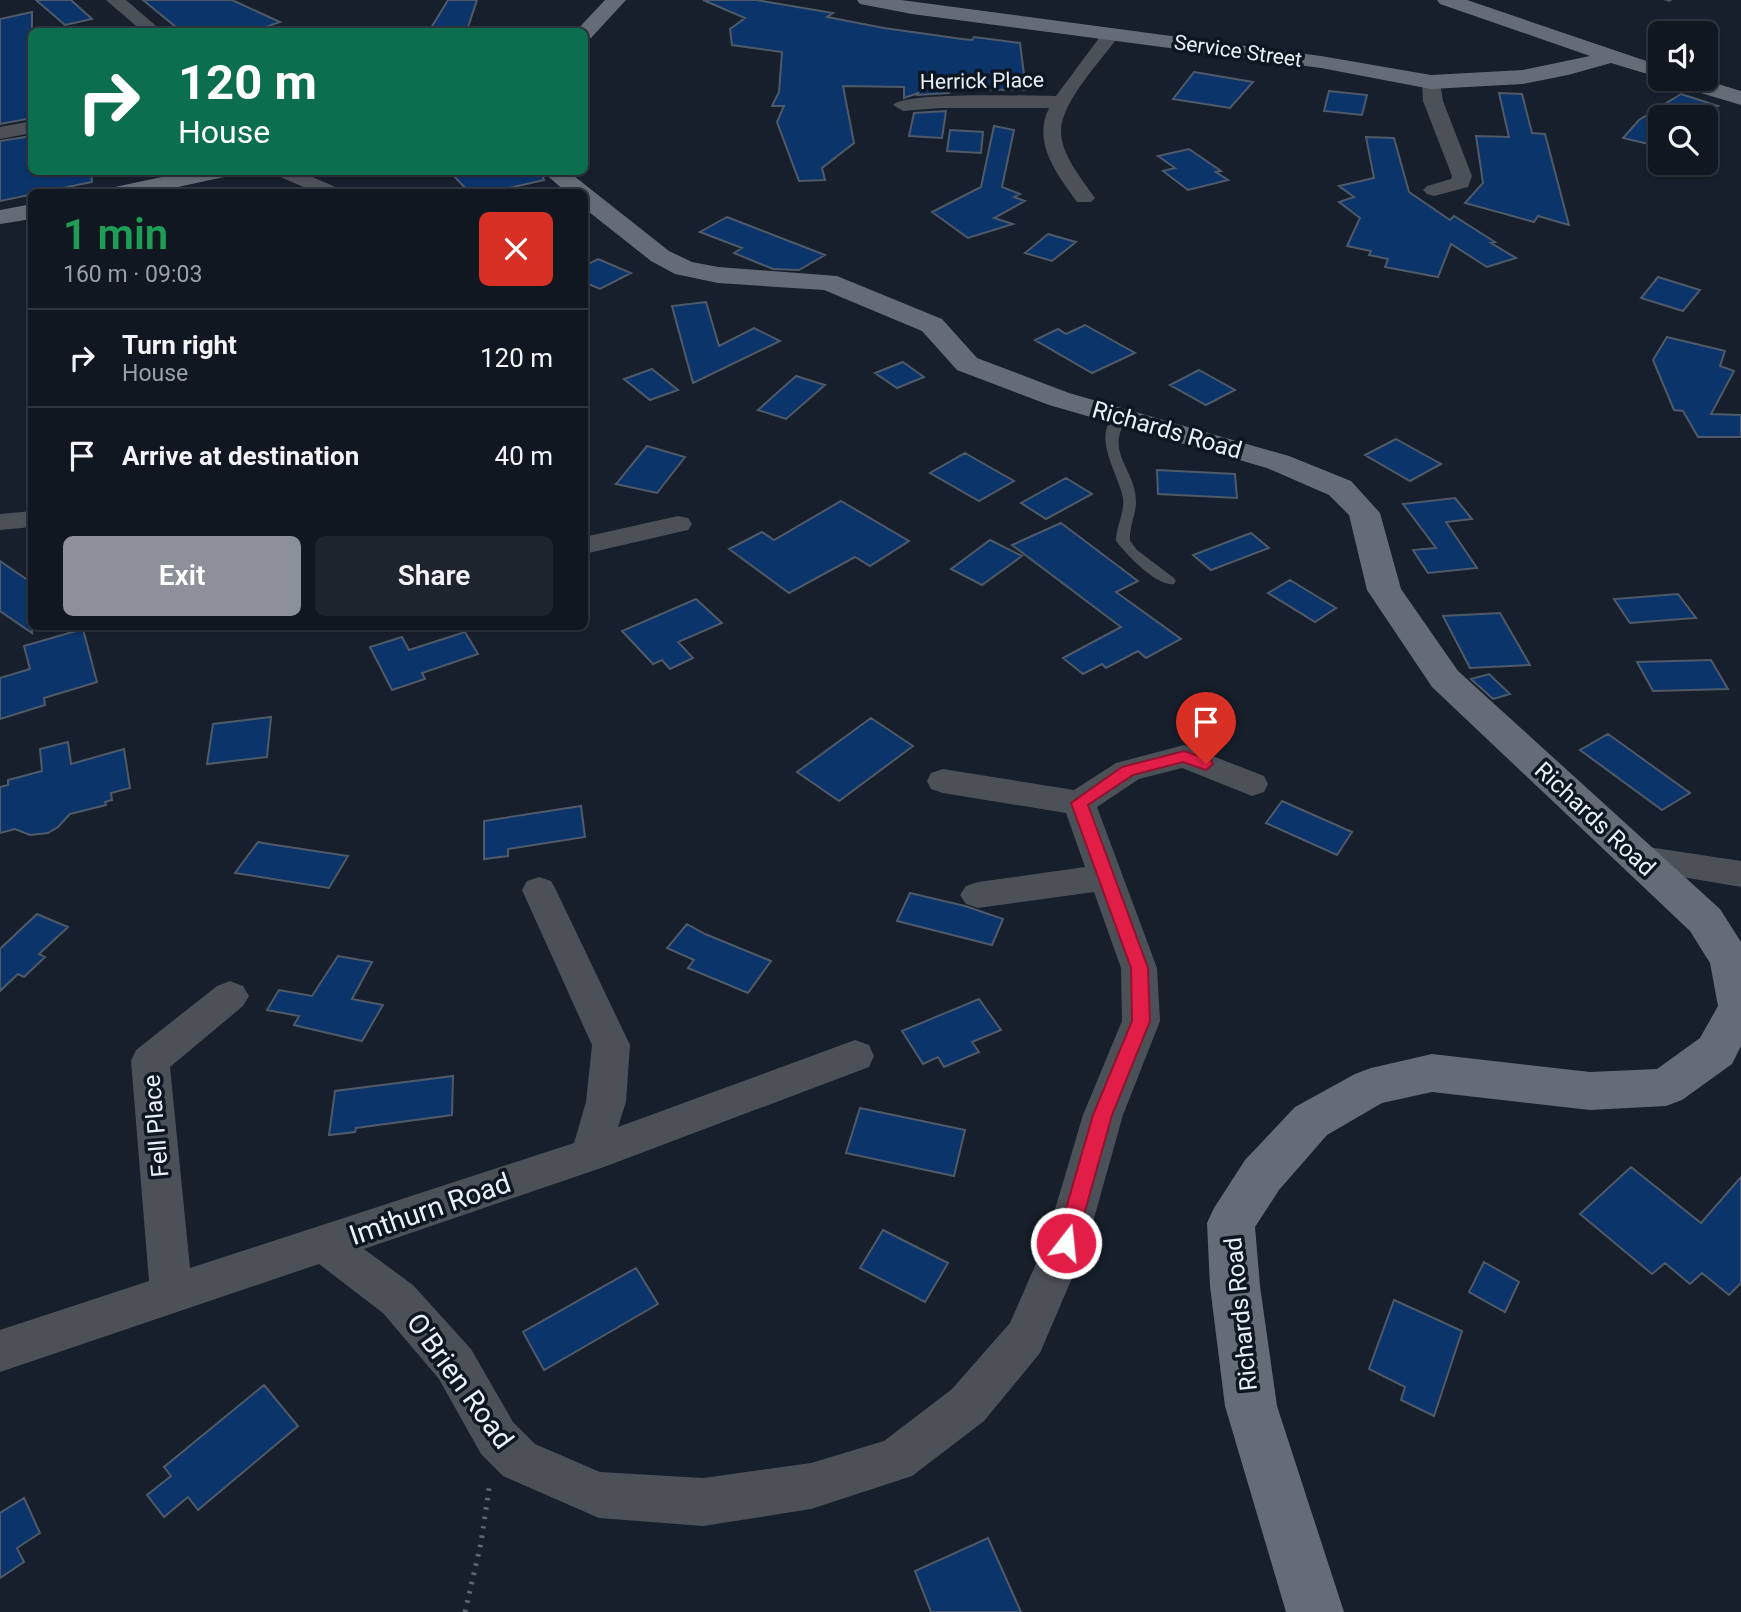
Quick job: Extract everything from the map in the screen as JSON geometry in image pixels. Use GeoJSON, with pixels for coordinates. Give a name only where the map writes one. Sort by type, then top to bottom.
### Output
{"type":"FeatureCollection","features":[{"type":"Feature","properties":{"kind":"street"},"geometry":{"type":"LineString","coordinates":[[116,0],[149,28]]}},
{"type":"Feature","properties":{"kind":"street"},"geometry":{"type":"LineString","coordinates":[[588,30],[615,0]]}},
{"type":"Feature","properties":{"kind":"street","name":"Service Street"},"geometry":{"type":"LineString","coordinates":[[867,0],[1321,62],[1431,82],[1523,77],[1568,69],[1608,57]]}},
{"type":"Feature","properties":{"kind":"street"},"geometry":{"type":"LineString","coordinates":[[1462,2],[1608,57],[1648,69]]}},
{"type":"Feature","properties":{"kind":"street"},"geometry":{"type":"LineString","coordinates":[[1084,198],[1055,150],[1051,128],[1061,102],[1111,34]]}},
{"type":"Feature","properties":{"kind":"street"},"geometry":{"type":"LineString","coordinates":[[1431,82],[1433,101],[1462,176],[1461,183],[1434,190]]}},
{"type":"Feature","properties":{"kind":"street"},"geometry":{"type":"LineString","coordinates":[[1718,91],[1741,98]]}},
{"type":"Feature","properties":{"kind":"street","name":"Herrick Place"},"geometry":{"type":"LineString","coordinates":[[904,105],[940,102],[1061,102]]}},
{"type":"Feature","properties":{"kind":"street"},"geometry":{"type":"LineString","coordinates":[[0,133],[28,128]]}},
{"type":"Feature","properties":{"kind":"street"},"geometry":{"type":"LineString","coordinates":[[138,189],[202,175]]}},
{"type":"Feature","properties":{"kind":"street"},"geometry":{"type":"LineString","coordinates":[[292,175],[324,189]]}},
{"type":"Feature","properties":{"kind":"street","name":"Richards Road"},"geometry":{"type":"LineString","coordinates":[[559,175],[576,189]]}},
{"type":"Feature","properties":{"kind":"street","name":"Richards Road"},"geometry":{"type":"LineString","coordinates":[[588,199],[660,256],[684,268],[718,275],[828,282],[932,325],[967,364],[1059,399],[1278,462],[1340,488],[1364,513],[1384,590],[1445,679],[1635,858],[1705,920],[1731,961],[1740,1007],[1716,1051],[1666,1087],[1590,1091],[1432,1073],[1371,1087],[1311,1121],[1262,1175],[1231,1223],[1235,1286],[1251,1406],[1315,1612]]}},
{"type":"Feature","properties":{"kind":"street"},"geometry":{"type":"LineString","coordinates":[[0,217],[28,212]]}},
{"type":"Feature","properties":{"kind":"street"},"geometry":{"type":"LineString","coordinates":[[0,522],[28,519]]}},
{"type":"Feature","properties":{"kind":"street"},"geometry":{"type":"LineString","coordinates":[[588,545],[678,524]]}},
{"type":"Feature","properties":{"kind":"street"},"geometry":{"type":"LineString","coordinates":[[943,781],[1079,803],[1128,771],[1184,757],[1252,784]]}},
{"type":"Feature","properties":{"kind":"street","name":"O'Brien Road"},"geometry":{"type":"LineString","coordinates":[[325,1244],[398,1299],[455,1364],[497,1438],[519,1460],[599,1495],[703,1502],[811,1486],[896,1460],[968,1405],[1025,1338],[1066,1243],[1102,1115],[1141,1021],[1139,968],[1079,803]]}},
{"type":"Feature","properties":{"kind":"street"},"geometry":{"type":"LineString","coordinates":[[1635,858],[1741,874]]}},
{"type":"Feature","properties":{"kind":"street"},"geometry":{"type":"LineString","coordinates":[[978,895],[1106,877]]}},
{"type":"Feature","properties":{"kind":"street"},"geometry":{"type":"LineString","coordinates":[[539,890],[611,1045],[606,1102],[590,1155]]}},
{"type":"Feature","properties":{"kind":"street","name":"Fell Place"},"geometry":{"type":"LineString","coordinates":[[171,1293],[150,1061],[230,996]]}},
{"type":"Feature","properties":{"kind":"street","name":"Imthurn Road"},"geometry":{"type":"LineString","coordinates":[[0,1351],[590,1155],[856,1056]]}},
{"type":"Feature","properties":{"kind":"lane"},"geometry":{"type":"LineString","coordinates":[[1122,417],[1113,429],[1111,438],[1112,453],[1129,498],[1123,541],[1132,553],[1169,581]]}},
{"type":"Feature","properties":{"kind":"path"},"geometry":{"type":"LineString","coordinates":[[465,1612],[481,1543],[497,1438]]}},
{"type":"Feature","properties":{"kind":"building"},"geometry":{"type":"Polygon","coordinates":[[[36,0],[71,0],[92,19],[65,25],[36,0]]]}},
{"type":"Feature","properties":{"kind":"building"},"geometry":{"type":"Polygon","coordinates":[[[143,0],[232,0],[280,22],[263,28],[177,28],[143,0]]]}},
{"type":"Feature","properties":{"kind":"building"},"geometry":{"type":"Polygon","coordinates":[[[448,0],[477,0],[468,27],[431,28],[448,0]]]}},
{"type":"Feature","properties":{"kind":"building"},"geometry":{"type":"Polygon","coordinates":[[[703,0],[756,0],[833,13],[827,17],[884,28],[962,39],[972,40],[974,37],[1020,43],[1026,90],[950,89],[949,93],[917,95],[918,93],[904,98],[904,87],[843,86],[854,143],[822,168],[825,180],[799,181],[777,122],[784,106],[772,106],[779,92],[782,52],[732,45],[730,29],[745,18],[703,0]]]}},
{"type":"Feature","properties":{"kind":"building"},"geometry":{"type":"Polygon","coordinates":[[[32,12],[32,28],[28,28],[28,119],[0,124],[0,19],[32,12]]]}},
{"type":"Feature","properties":{"kind":"building"},"geometry":{"type":"Polygon","coordinates":[[[1194,72],[1253,82],[1230,108],[1173,99],[1194,72]]]}},
{"type":"Feature","properties":{"kind":"building"},"geometry":{"type":"Polygon","coordinates":[[[1329,91],[1367,95],[1362,115],[1324,111],[1329,91]]]}},
{"type":"Feature","properties":{"kind":"building"},"geometry":{"type":"Polygon","coordinates":[[[1499,93],[1522,94],[1532,133],[1545,134],[1569,225],[1538,216],[1534,222],[1465,203],[1483,183],[1476,136],[1509,137],[1499,93]]]}},
{"type":"Feature","properties":{"kind":"building"},"geometry":{"type":"Polygon","coordinates":[[[1681,94],[1715,105],[1663,105],[1681,94]]]}},
{"type":"Feature","properties":{"kind":"building"},"geometry":{"type":"Polygon","coordinates":[[[946,111],[942,138],[909,136],[914,113],[946,111]]]}},
{"type":"Feature","properties":{"kind":"building"},"geometry":{"type":"Polygon","coordinates":[[[1648,114],[1648,144],[1623,138],[1639,120],[1648,114]]]}},
{"type":"Feature","properties":{"kind":"building"},"geometry":{"type":"Polygon","coordinates":[[[994,126],[1014,130],[1002,187],[1020,194],[1014,197],[1025,201],[994,218],[1013,224],[968,238],[932,212],[981,187],[994,126]]]}},
{"type":"Feature","properties":{"kind":"building"},"geometry":{"type":"Polygon","coordinates":[[[950,130],[983,132],[981,153],[947,151],[950,130]]]}},
{"type":"Feature","properties":{"kind":"building"},"geometry":{"type":"Polygon","coordinates":[[[28,137],[28,175],[91,175],[92,182],[58,189],[28,189],[28,195],[0,201],[0,141],[28,137]]]}},
{"type":"Feature","properties":{"kind":"building"},"geometry":{"type":"Polygon","coordinates":[[[1366,137],[1394,138],[1409,192],[1450,220],[1454,216],[1516,258],[1487,267],[1451,244],[1438,277],[1385,267],[1388,259],[1369,255],[1371,251],[1347,246],[1360,218],[1339,202],[1354,197],[1339,186],[1374,178],[1366,137]]]}},
{"type":"Feature","properties":{"kind":"building"},"geometry":{"type":"Polygon","coordinates":[[[1189,149],[1221,171],[1216,172],[1228,180],[1188,190],[1163,171],[1175,168],[1158,156],[1189,149]]]}},
{"type":"Feature","properties":{"kind":"building"},"geometry":{"type":"Polygon","coordinates":[[[453,175],[542,175],[544,180],[505,189],[466,189],[453,175]]]}},
{"type":"Feature","properties":{"kind":"building"},"geometry":{"type":"Polygon","coordinates":[[[727,217],[825,255],[799,270],[773,269],[734,253],[742,248],[700,232],[727,217]]]}},
{"type":"Feature","properties":{"kind":"building"},"geometry":{"type":"Polygon","coordinates":[[[1048,234],[1076,242],[1052,261],[1025,253],[1048,234]]]}},
{"type":"Feature","properties":{"kind":"building"},"geometry":{"type":"Polygon","coordinates":[[[598,259],[631,273],[600,289],[588,284],[588,264],[598,259]]]}},
{"type":"Feature","properties":{"kind":"building"},"geometry":{"type":"Polygon","coordinates":[[[1658,277],[1700,290],[1683,311],[1641,298],[1658,277]]]}},
{"type":"Feature","properties":{"kind":"building"},"geometry":{"type":"Polygon","coordinates":[[[706,302],[719,346],[754,328],[780,341],[693,383],[672,306],[706,302]]]}},
{"type":"Feature","properties":{"kind":"building"},"geometry":{"type":"Polygon","coordinates":[[[1085,325],[1135,353],[1092,373],[1035,340],[1058,329],[1066,334],[1085,325]]]}},
{"type":"Feature","properties":{"kind":"building"},"geometry":{"type":"Polygon","coordinates":[[[1667,337],[1725,351],[1720,366],[1734,371],[1711,414],[1741,415],[1741,437],[1698,437],[1683,411],[1674,410],[1653,360],[1667,337]]]}},
{"type":"Feature","properties":{"kind":"building"},"geometry":{"type":"Polygon","coordinates":[[[903,362],[924,377],[897,388],[875,373],[903,362]]]}},
{"type":"Feature","properties":{"kind":"building"},"geometry":{"type":"Polygon","coordinates":[[[652,369],[678,390],[650,400],[624,379],[652,369]]]}},
{"type":"Feature","properties":{"kind":"building"},"geometry":{"type":"Polygon","coordinates":[[[1199,370],[1235,390],[1206,405],[1170,385],[1199,370]]]}},
{"type":"Feature","properties":{"kind":"building"},"geometry":{"type":"Polygon","coordinates":[[[796,376],[825,385],[786,419],[758,410],[796,376]]]}},
{"type":"Feature","properties":{"kind":"building"},"geometry":{"type":"Polygon","coordinates":[[[1396,439],[1441,464],[1410,481],[1365,455],[1396,439]]]}},
{"type":"Feature","properties":{"kind":"building"},"geometry":{"type":"Polygon","coordinates":[[[647,446],[685,457],[657,493],[616,484],[647,446]]]}},
{"type":"Feature","properties":{"kind":"building"},"geometry":{"type":"Polygon","coordinates":[[[965,453],[1014,481],[979,501],[930,473],[965,453]]]}},
{"type":"Feature","properties":{"kind":"building"},"geometry":{"type":"Polygon","coordinates":[[[1157,470],[1235,474],[1237,498],[1158,494],[1157,470]]]}},
{"type":"Feature","properties":{"kind":"building"},"geometry":{"type":"Polygon","coordinates":[[[1066,478],[1092,494],[1046,519],[1021,503],[1066,478]]]}},
{"type":"Feature","properties":{"kind":"building"},"geometry":{"type":"Polygon","coordinates":[[[1455,498],[1472,519],[1446,522],[1477,568],[1428,573],[1413,550],[1436,548],[1403,504],[1455,498]]]}},
{"type":"Feature","properties":{"kind":"building"},"geometry":{"type":"Polygon","coordinates":[[[841,501],[909,541],[870,566],[855,557],[789,593],[729,549],[762,532],[774,540],[841,501]]]}},
{"type":"Feature","properties":{"kind":"building"},"geometry":{"type":"Polygon","coordinates":[[[1061,523],[1138,581],[1116,592],[1181,639],[1146,658],[1138,651],[1106,668],[1102,664],[1083,674],[1063,658],[1121,627],[1012,545],[1061,523]]]}},
{"type":"Feature","properties":{"kind":"building"},"geometry":{"type":"Polygon","coordinates":[[[1251,533],[1269,548],[1211,570],[1193,555],[1251,533]]]}},
{"type":"Feature","properties":{"kind":"building"},"geometry":{"type":"Polygon","coordinates":[[[990,540],[1022,556],[982,585],[951,569],[990,540]]]}},
{"type":"Feature","properties":{"kind":"building"},"geometry":{"type":"Polygon","coordinates":[[[0,561],[28,580],[28,630],[32,630],[32,633],[0,611],[0,561]]]}},
{"type":"Feature","properties":{"kind":"building"},"geometry":{"type":"Polygon","coordinates":[[[1290,580],[1336,608],[1315,622],[1268,593],[1290,580]]]}},
{"type":"Feature","properties":{"kind":"building"},"geometry":{"type":"Polygon","coordinates":[[[1678,594],[1696,618],[1630,623],[1614,599],[1678,594]]]}},
{"type":"Feature","properties":{"kind":"building"},"geometry":{"type":"Polygon","coordinates":[[[696,599],[722,623],[678,642],[693,658],[670,669],[662,660],[653,664],[622,631],[696,599]]]}},
{"type":"Feature","properties":{"kind":"building"},"geometry":{"type":"Polygon","coordinates":[[[1500,613],[1530,665],[1470,668],[1443,616],[1500,613]]]}},
{"type":"Feature","properties":{"kind":"building"},"geometry":{"type":"Polygon","coordinates":[[[83,630],[97,682],[44,698],[45,705],[0,719],[0,678],[30,669],[24,646],[83,630]]]}},
{"type":"Feature","properties":{"kind":"building"},"geometry":{"type":"Polygon","coordinates":[[[465,632],[478,654],[422,673],[425,679],[392,690],[370,647],[402,637],[409,650],[465,632]]]}},
{"type":"Feature","properties":{"kind":"building"},"geometry":{"type":"Polygon","coordinates":[[[1711,660],[1728,689],[1653,691],[1637,662],[1711,660]]]}},
{"type":"Feature","properties":{"kind":"building"},"geometry":{"type":"Polygon","coordinates":[[[1489,674],[1510,694],[1493,699],[1471,679],[1489,674]]]}},
{"type":"Feature","properties":{"kind":"building"},"geometry":{"type":"Polygon","coordinates":[[[271,717],[267,757],[207,764],[213,724],[271,717]]]}},
{"type":"Feature","properties":{"kind":"building"},"geometry":{"type":"Polygon","coordinates":[[[871,718],[913,746],[839,801],[797,772],[871,718]]]}},
{"type":"Feature","properties":{"kind":"building"},"geometry":{"type":"Polygon","coordinates":[[[1608,734],[1690,793],[1662,810],[1580,750],[1608,734]]]}},
{"type":"Feature","properties":{"kind":"building"},"geometry":{"type":"Polygon","coordinates":[[[68,742],[71,764],[124,749],[130,788],[111,793],[112,800],[105,802],[106,805],[70,814],[48,833],[30,835],[15,829],[0,833],[0,787],[8,785],[8,780],[42,771],[40,749],[68,742]]]}},
{"type":"Feature","properties":{"kind":"building"},"geometry":{"type":"Polygon","coordinates":[[[1282,801],[1352,832],[1337,855],[1266,823],[1282,801]]]}},
{"type":"Feature","properties":{"kind":"building"},"geometry":{"type":"Polygon","coordinates":[[[581,806],[585,837],[508,849],[508,856],[484,859],[484,821],[581,806]]]}},
{"type":"Feature","properties":{"kind":"building"},"geometry":{"type":"Polygon","coordinates":[[[258,842],[348,856],[329,888],[235,873],[258,842]]]}},
{"type":"Feature","properties":{"kind":"building"},"geometry":{"type":"Polygon","coordinates":[[[910,893],[965,906],[1003,919],[992,945],[897,921],[910,893]]]}},
{"type":"Feature","properties":{"kind":"building"},"geometry":{"type":"Polygon","coordinates":[[[37,914],[68,927],[39,954],[45,957],[24,977],[18,974],[0,991],[0,949],[37,914]]]}},
{"type":"Feature","properties":{"kind":"building"},"geometry":{"type":"Polygon","coordinates":[[[687,924],[771,961],[748,993],[688,968],[694,960],[667,948],[687,924]]]}},
{"type":"Feature","properties":{"kind":"building"},"geometry":{"type":"Polygon","coordinates":[[[338,956],[372,962],[352,999],[383,1005],[362,1041],[294,1025],[299,1016],[267,1010],[279,990],[312,996],[338,956]]]}},
{"type":"Feature","properties":{"kind":"building"},"geometry":{"type":"Polygon","coordinates":[[[979,999],[1001,1030],[972,1042],[979,1052],[944,1067],[938,1057],[923,1064],[902,1031],[979,999]]]}},
{"type":"Feature","properties":{"kind":"building"},"geometry":{"type":"Polygon","coordinates":[[[453,1076],[452,1115],[356,1128],[355,1132],[329,1135],[335,1091],[453,1076]]]}},
{"type":"Feature","properties":{"kind":"building"},"geometry":{"type":"Polygon","coordinates":[[[860,1108],[965,1130],[954,1176],[846,1153],[860,1108]]]}},
{"type":"Feature","properties":{"kind":"building"},"geometry":{"type":"Polygon","coordinates":[[[1631,1167],[1701,1223],[1741,1177],[1741,1283],[1729,1295],[1702,1273],[1690,1284],[1665,1263],[1652,1274],[1580,1214],[1631,1167]]]}},
{"type":"Feature","properties":{"kind":"building"},"geometry":{"type":"Polygon","coordinates":[[[883,1230],[948,1263],[925,1302],[860,1268],[883,1230]]]}},
{"type":"Feature","properties":{"kind":"building"},"geometry":{"type":"Polygon","coordinates":[[[1484,1262],[1519,1282],[1505,1312],[1469,1292],[1484,1262]]]}},
{"type":"Feature","properties":{"kind":"building"},"geometry":{"type":"Polygon","coordinates":[[[636,1268],[658,1304],[544,1370],[523,1332],[636,1268]]]}},
{"type":"Feature","properties":{"kind":"building"},"geometry":{"type":"Polygon","coordinates":[[[1394,1300],[1462,1331],[1434,1416],[1401,1400],[1405,1387],[1369,1369],[1394,1300]]]}},
{"type":"Feature","properties":{"kind":"building"},"geometry":{"type":"Polygon","coordinates":[[[264,1385],[298,1426],[198,1510],[188,1497],[164,1517],[147,1495],[171,1476],[164,1467],[264,1385]]]}},
{"type":"Feature","properties":{"kind":"building"},"geometry":{"type":"Polygon","coordinates":[[[24,1498],[40,1533],[17,1548],[24,1562],[0,1578],[0,1513],[24,1498]]]}},
{"type":"Feature","properties":{"kind":"building"},"geometry":{"type":"Polygon","coordinates":[[[988,1538],[1021,1612],[931,1612],[915,1571],[988,1538]]]}},
{"type":"Feature","properties":{"kind":"route"},"geometry":{"type":"LineString","coordinates":[[1066,1243],[1102,1115],[1141,1021],[1139,968],[1079,803],[1128,771],[1184,757],[1206,764]]}}]}
